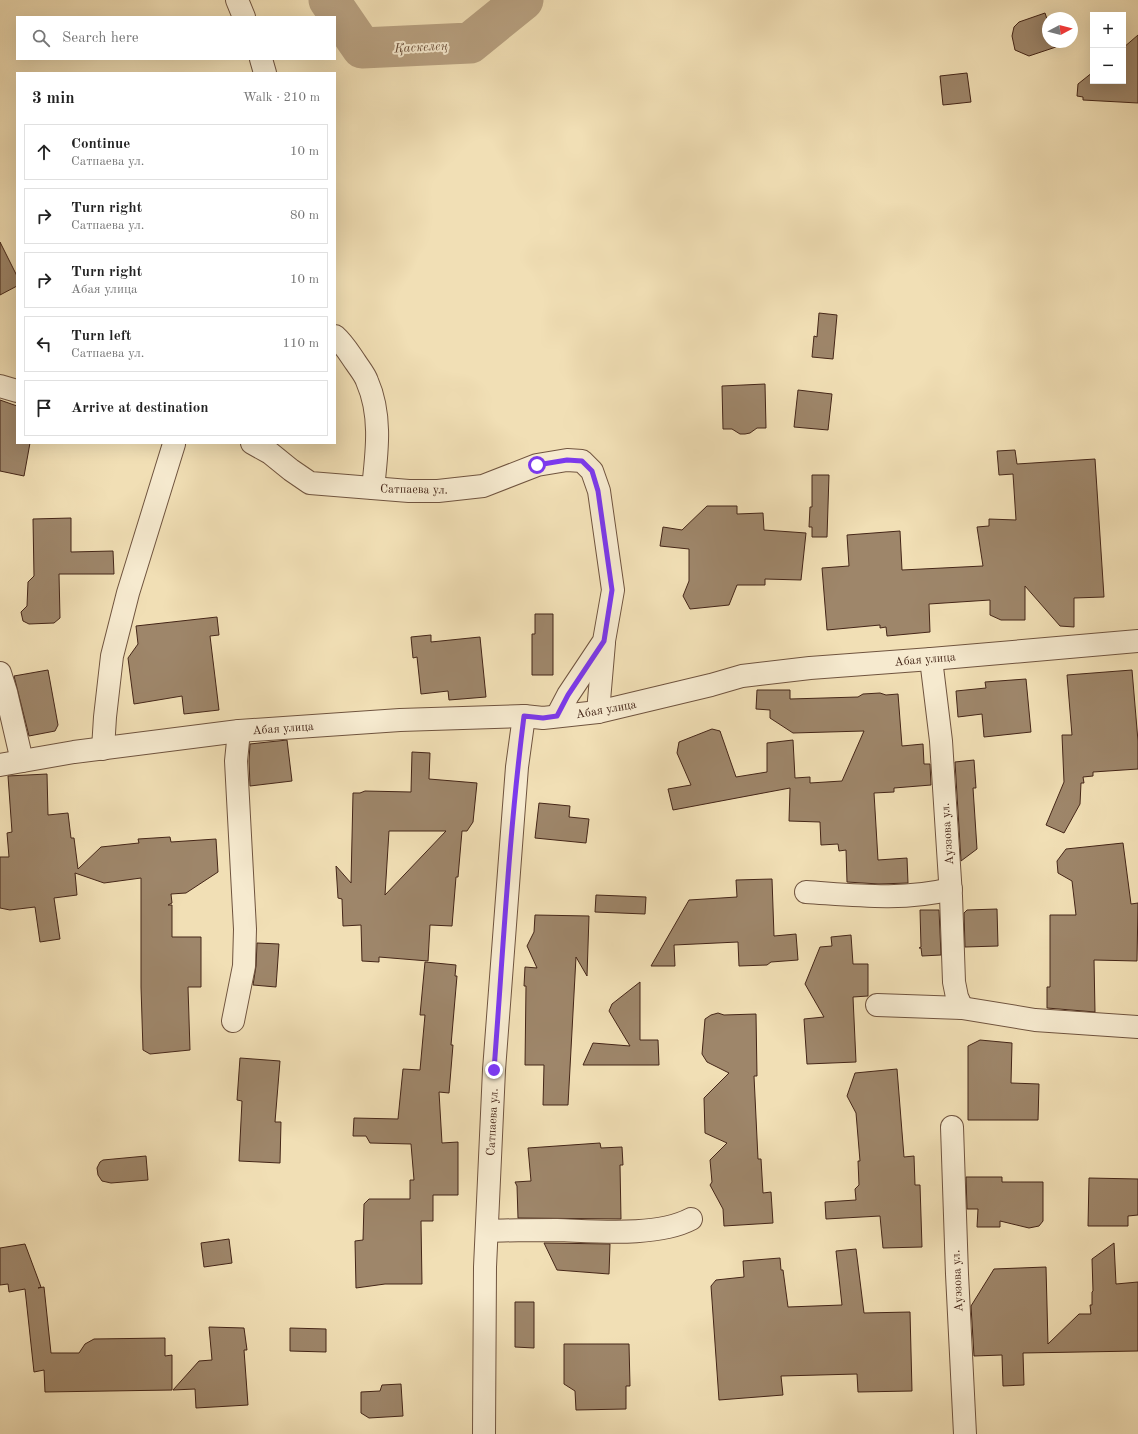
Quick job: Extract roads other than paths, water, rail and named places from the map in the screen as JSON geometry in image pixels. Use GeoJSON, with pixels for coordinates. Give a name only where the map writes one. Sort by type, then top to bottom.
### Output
{"type":"FeatureCollection","features":[{"type":"Feature","properties":{"kind":"street"},"geometry":{"type":"LineString","coordinates":[[237,0],[244,16]]}},
{"type":"Feature","properties":{"kind":"street"},"geometry":{"type":"LineString","coordinates":[[260,60],[265,72]]}},
{"type":"Feature","properties":{"kind":"street","name":"Сатпаева ул."},"geometry":{"type":"LineString","coordinates":[[336,337],[343,344],[367,380],[374,401],[377,422],[377,452],[373,488]]}},
{"type":"Feature","properties":{"kind":"street"},"geometry":{"type":"LineString","coordinates":[[0,386],[16,391]]}},
{"type":"Feature","properties":{"kind":"street"},"geometry":{"type":"LineString","coordinates":[[103,749],[112,656],[128,593],[175,444]]}},
{"type":"Feature","properties":{"kind":"street","name":"Сатпаева ул."},"geometry":{"type":"LineString","coordinates":[[254,444],[270,453],[310,483],[373,488],[438,491],[483,486],[537,465],[567,460],[582,461],[592,471],[598,491],[612,590],[604,641],[568,695],[557,716]]}},
{"type":"Feature","properties":{"kind":"street"},"geometry":{"type":"LineString","coordinates":[[598,712],[604,641]]}},
{"type":"Feature","properties":{"kind":"street","name":"Абая улица"},"geometry":{"type":"LineString","coordinates":[[0,765],[74,752],[239,731],[400,720],[524,716],[543,718],[598,712],[704,687],[742,676],[810,668],[1138,641]]}},
{"type":"Feature","properties":{"kind":"street","name":"Ауэзова ул."},"geometry":{"type":"LineString","coordinates":[[931,659],[941,741],[951,889],[954,982],[957,997],[962,1008]]}},
{"type":"Feature","properties":{"kind":"street"},"geometry":{"type":"LineString","coordinates":[[0,673],[22,760]]}},
{"type":"Feature","properties":{"kind":"street","name":"Сатпаева ул."},"geometry":{"type":"LineString","coordinates":[[484,1434],[485,1266],[495,1054],[512,819],[524,716]]}},
{"type":"Feature","properties":{"kind":"street"},"geometry":{"type":"LineString","coordinates":[[233,1021],[244,966],[245,929],[236,761],[239,731]]}},
{"type":"Feature","properties":{"kind":"street"},"geometry":{"type":"LineString","coordinates":[[806,892],[891,897],[934,893],[951,889]]}},
{"type":"Feature","properties":{"kind":"street"},"geometry":{"type":"LineString","coordinates":[[878,1005],[962,1008],[1035,1020],[1138,1027]]}},
{"type":"Feature","properties":{"kind":"street","name":"Ауэзова ул."},"geometry":{"type":"LineString","coordinates":[[952,1127],[957,1274],[965,1434]]}},
{"type":"Feature","properties":{"kind":"street"},"geometry":{"type":"LineString","coordinates":[[487,1231],[542,1230],[606,1232],[649,1230],[680,1225],[691,1220]]}},
{"type":"Feature","properties":{"kind":"waterway","name":"Қаскелең"},"geometry":{"type":"LineString","coordinates":[[329,0],[362,48],[470,43],[523,0]]}}]}
